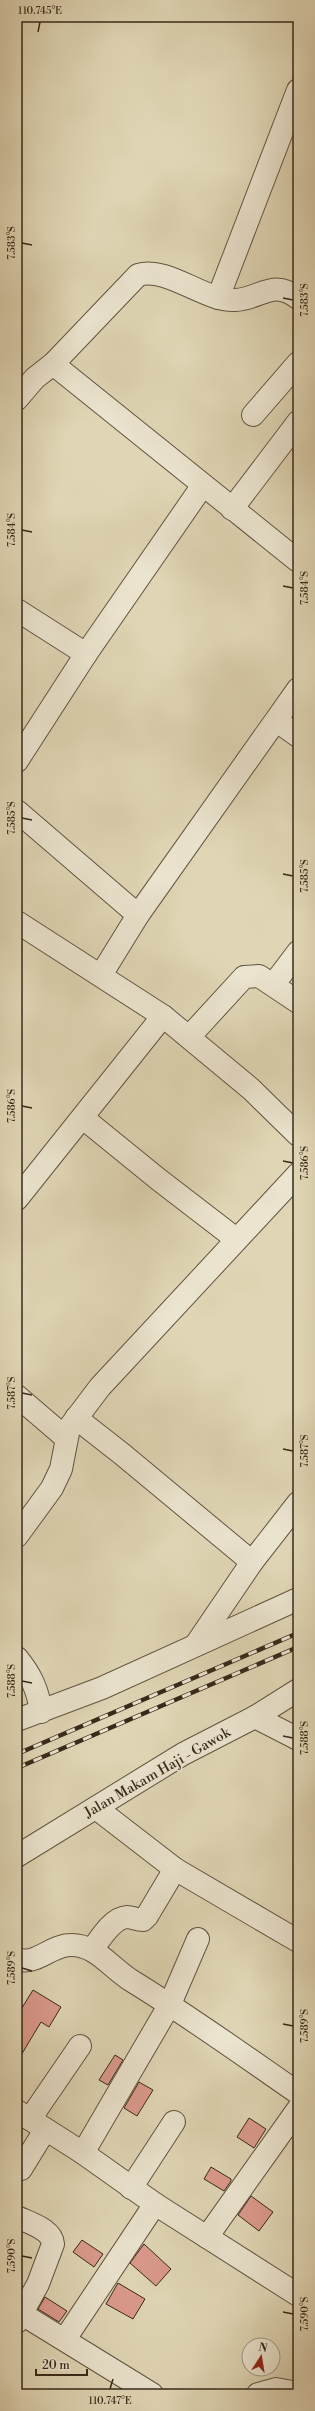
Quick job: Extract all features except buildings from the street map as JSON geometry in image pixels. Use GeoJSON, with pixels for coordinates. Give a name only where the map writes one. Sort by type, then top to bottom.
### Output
{"type":"FeatureCollection","features":[{"type":"Feature","properties":{"kind":"street"},"geometry":{"type":"LineString","coordinates":[[218,298],[298,90]]}},
{"type":"Feature","properties":{"kind":"street"},"geometry":{"type":"LineString","coordinates":[[17,399],[34,378],[53,364],[138,275],[151,274],[165,277],[218,298],[236,300],[276,288],[291,292],[298,298]]}},
{"type":"Feature","properties":{"kind":"street"},"geometry":{"type":"LineString","coordinates":[[53,364],[298,561]]}},
{"type":"Feature","properties":{"kind":"street"},"geometry":{"type":"LineString","coordinates":[[253,415],[298,364]]}},
{"type":"Feature","properties":{"kind":"street"},"geometry":{"type":"LineString","coordinates":[[232,509],[298,422]]}},
{"type":"Feature","properties":{"kind":"street"},"geometry":{"type":"LineString","coordinates":[[17,761],[86,654],[203,485]]}},
{"type":"Feature","properties":{"kind":"street"},"geometry":{"type":"LineString","coordinates":[[17,610],[86,654]]}},
{"type":"Feature","properties":{"kind":"street"},"geometry":{"type":"LineString","coordinates":[[101,974],[138,915],[277,721],[298,689]]}},
{"type":"Feature","properties":{"kind":"street"},"geometry":{"type":"LineString","coordinates":[[277,721],[298,736]]}},
{"type":"Feature","properties":{"kind":"street"},"geometry":{"type":"LineString","coordinates":[[17,811],[138,915]]}},
{"type":"Feature","properties":{"kind":"street"},"geometry":{"type":"LineString","coordinates":[[17,922],[101,974],[163,1016],[251,1089],[298,1135]]}},
{"type":"Feature","properties":{"kind":"street"},"geometry":{"type":"LineString","coordinates":[[273,985],[298,952]]}},
{"type":"Feature","properties":{"kind":"street"},"geometry":{"type":"LineString","coordinates":[[189,1037],[244,977],[259,976],[298,1002]]}},
{"type":"Feature","properties":{"kind":"street"},"geometry":{"type":"LineString","coordinates":[[17,1199],[163,1016]]}},
{"type":"Feature","properties":{"kind":"street"},"geometry":{"type":"LineString","coordinates":[[83,1118],[158,1179],[236,1239]]}},
{"type":"Feature","properties":{"kind":"street"},"geometry":{"type":"LineString","coordinates":[[17,1536],[52,1488],[61,1469],[66,1438],[76,1418],[105,1381],[298,1174]]}},
{"type":"Feature","properties":{"kind":"street"},"geometry":{"type":"LineString","coordinates":[[17,1396],[66,1438]]}},
{"type":"Feature","properties":{"kind":"street"},"geometry":{"type":"LineString","coordinates":[[76,1418],[122,1454],[252,1562]]}},
{"type":"Feature","properties":{"kind":"street"},"geometry":{"type":"LineString","coordinates":[[197,1643],[252,1562],[298,1503]]}},
{"type":"Feature","properties":{"kind":"street"},"geometry":{"type":"LineString","coordinates":[[17,1720],[102,1688],[197,1643],[298,1599]]}},
{"type":"Feature","properties":{"kind":"street"},"geometry":{"type":"LineString","coordinates":[[17,1658],[37,1689],[41,1712]]}},
{"type":"Feature","properties":{"kind":"street","name":"Jalan Makam Haji - Gawok"},"geometry":{"type":"LineString","coordinates":[[17,1856],[182,1754],[255,1717],[298,1690]]}},
{"type":"Feature","properties":{"kind":"street"},"geometry":{"type":"LineString","coordinates":[[255,1717],[298,1739]]}},
{"type":"Feature","properties":{"kind":"street"},"geometry":{"type":"LineString","coordinates":[[96,1808],[175,1869],[298,1941]]}},
{"type":"Feature","properties":{"kind":"street"},"geometry":{"type":"LineString","coordinates":[[92,1950],[114,1923],[121,1918],[128,1917],[143,1920],[147,1916],[175,1869]]}},
{"type":"Feature","properties":{"kind":"street"},"geometry":{"type":"LineString","coordinates":[[83,2153],[170,2004],[198,1939]]}},
{"type":"Feature","properties":{"kind":"street"},"geometry":{"type":"LineString","coordinates":[[17,1959],[31,1961],[60,1946],[74,1944],[92,1950],[115,1969],[170,2004],[298,2093]]}},
{"type":"Feature","properties":{"kind":"street"},"geometry":{"type":"LineString","coordinates":[[21,2169],[31,2120],[80,2046]]}},
{"type":"Feature","properties":{"kind":"street"},"geometry":{"type":"LineString","coordinates":[[207,2237],[298,2109]]}},
{"type":"Feature","properties":{"kind":"street"},"geometry":{"type":"LineString","coordinates":[[31,2120],[83,2153],[155,2204],[298,2294]]}},
{"type":"Feature","properties":{"kind":"street"},"geometry":{"type":"LineString","coordinates":[[131,2188],[174,2122]]}},
{"type":"Feature","properties":{"kind":"street"},"geometry":{"type":"LineString","coordinates":[[65,2339],[155,2204]]}},
{"type":"Feature","properties":{"kind":"street"},"geometry":{"type":"LineString","coordinates":[[17,2217],[48,2233],[53,2239],[53,2244],[41,2278],[19,2318],[65,2339],[152,2394]]}},
{"type":"Feature","properties":{"kind":"street"},"geometry":{"type":"LineString","coordinates":[[258,2394],[276,2389],[298,2393]]}},
{"type":"Feature","properties":{"kind":"railway"},"geometry":{"type":"LineString","coordinates":[[17,1754],[298,1633]]}},
{"type":"Feature","properties":{"kind":"railway"},"geometry":{"type":"LineString","coordinates":[[17,1768],[298,1647]]}}]}
